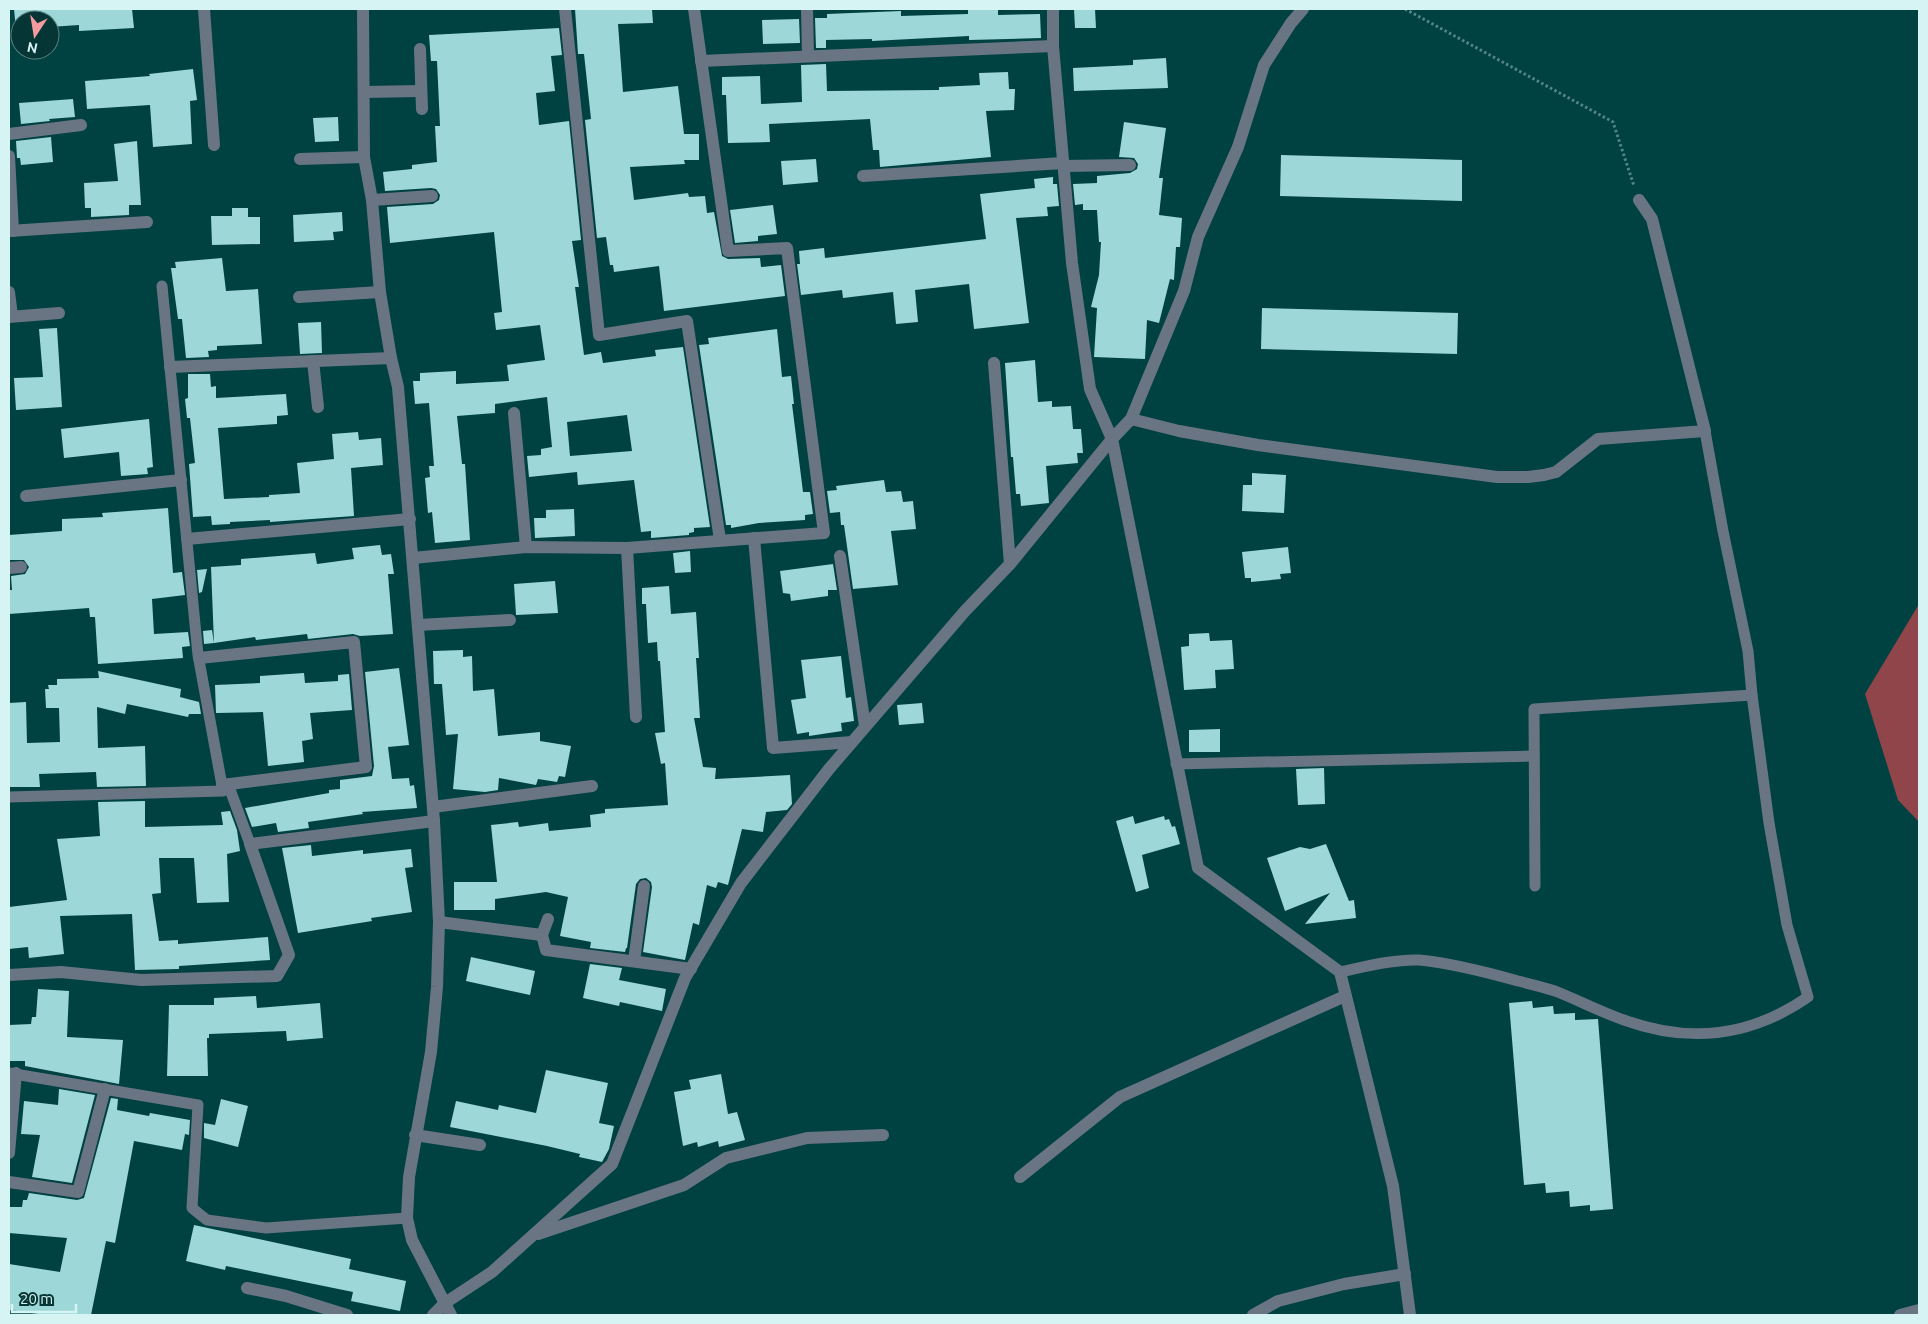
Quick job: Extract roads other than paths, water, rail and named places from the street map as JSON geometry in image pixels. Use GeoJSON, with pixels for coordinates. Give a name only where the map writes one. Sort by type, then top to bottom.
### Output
{"type":"FeatureCollection","features":[{"type":"Feature","properties":{"kind":"street"},"geometry":{"type":"LineString","coordinates":[[204,9],[214,145]]}},
{"type":"Feature","properties":{"kind":"street"},"geometry":{"type":"LineString","coordinates":[[364,9],[364,157],[372,200],[380,292],[398,387],[434,821],[439,922],[437,987],[431,1052],[409,1177],[407,1218],[412,1240],[452,1315]]}},
{"type":"Feature","properties":{"kind":"street"},"geometry":{"type":"LineString","coordinates":[[565,9],[599,335],[687,321],[720,540]]}},
{"type":"Feature","properties":{"kind":"street"},"geometry":{"type":"LineString","coordinates":[[413,558],[526,547],[627,548],[824,533],[787,248],[728,251],[694,9]]}},
{"type":"Feature","properties":{"kind":"street"},"geometry":{"type":"LineString","coordinates":[[807,9],[808,56]]}},
{"type":"Feature","properties":{"kind":"street"},"geometry":{"type":"LineString","coordinates":[[1053,9],[1053,46],[1072,263],[1090,389],[1112,439],[1198,868],[1340,972],[1392,1186],[1410,1315]]}},
{"type":"Feature","properties":{"kind":"street"},"geometry":{"type":"LineString","coordinates":[[433,1315],[445,1304],[492,1272],[612,1164],[686,978],[741,882],[865,726],[965,611],[1010,564],[1112,439],[1131,420],[1184,291],[1198,237],[1238,147],[1264,66],[1291,23],[1303,9]]}},
{"type":"Feature","properties":{"kind":"street"},"geometry":{"type":"LineString","coordinates":[[701,61],[1053,46]]}},
{"type":"Feature","properties":{"kind":"street"},"geometry":{"type":"LineString","coordinates":[[420,49],[422,109]]}},
{"type":"Feature","properties":{"kind":"street"},"geometry":{"type":"LineString","coordinates":[[364,92],[422,91]]}},
{"type":"Feature","properties":{"kind":"street"},"geometry":{"type":"LineString","coordinates":[[9,134],[81,125]]}},
{"type":"Feature","properties":{"kind":"street"},"geometry":{"type":"LineString","coordinates":[[9,156],[11,231],[147,222]]}},
{"type":"Feature","properties":{"kind":"street"},"geometry":{"type":"LineString","coordinates":[[300,159],[364,157]]}},
{"type":"Feature","properties":{"kind":"street"},"geometry":{"type":"LineString","coordinates":[[863,176],[1063,164],[1130,165]]}},
{"type":"Feature","properties":{"kind":"street"},"geometry":{"type":"LineString","coordinates":[[372,200],[432,196]]}},
{"type":"Feature","properties":{"kind":"street"},"geometry":{"type":"LineString","coordinates":[[1131,420],[1179,431],[1258,445],[1497,477],[1544,476],[1556,472],[1598,439],[1705,431],[1652,219],[1639,200]]}},
{"type":"Feature","properties":{"kind":"street"},"geometry":{"type":"LineString","coordinates":[[9,292],[10,316],[59,313]]}},
{"type":"Feature","properties":{"kind":"street"},"geometry":{"type":"LineString","coordinates":[[300,297],[380,292]]}},
{"type":"Feature","properties":{"kind":"street"},"geometry":{"type":"LineString","coordinates":[[170,367],[391,358]]}},
{"type":"Feature","properties":{"kind":"street"},"geometry":{"type":"LineString","coordinates":[[312,361],[318,407]]}},
{"type":"Feature","properties":{"kind":"street"},"geometry":{"type":"LineString","coordinates":[[994,363],[1010,564]]}},
{"type":"Feature","properties":{"kind":"street"},"geometry":{"type":"LineString","coordinates":[[514,413],[526,547]]}},
{"type":"Feature","properties":{"kind":"street"},"geometry":{"type":"LineString","coordinates":[[26,496],[181,480]]}},
{"type":"Feature","properties":{"kind":"street"},"geometry":{"type":"LineString","coordinates":[[187,538],[410,519]]}},
{"type":"Feature","properties":{"kind":"street"},"geometry":{"type":"LineString","coordinates":[[754,538],[773,748],[852,742]]}},
{"type":"Feature","properties":{"kind":"street"},"geometry":{"type":"LineString","coordinates":[[627,548],[636,717]]}},
{"type":"Feature","properties":{"kind":"street"},"geometry":{"type":"LineString","coordinates":[[840,556],[865,726]]}},
{"type":"Feature","properties":{"kind":"street"},"geometry":{"type":"LineString","coordinates":[[418,625],[510,620]]}},
{"type":"Feature","properties":{"kind":"street"},"geometry":{"type":"LineString","coordinates":[[199,658],[354,642],[366,767],[225,785]]}},
{"type":"Feature","properties":{"kind":"street"},"geometry":{"type":"LineString","coordinates":[[432,807],[592,786]]}},
{"type":"Feature","properties":{"kind":"street"},"geometry":{"type":"LineString","coordinates":[[9,975],[61,972],[141,980],[278,976],[289,955],[250,844],[434,821]]}},
{"type":"Feature","properties":{"kind":"street"},"geometry":{"type":"LineString","coordinates":[[634,962],[644,886]]}},
{"type":"Feature","properties":{"kind":"street"},"geometry":{"type":"LineString","coordinates":[[548,919],[542,935],[546,950],[691,969]]}},
{"type":"Feature","properties":{"kind":"street"},"geometry":{"type":"LineString","coordinates":[[439,922],[542,935]]}},
{"type":"Feature","properties":{"kind":"street"},"geometry":{"type":"LineString","coordinates":[[1020,1177],[1120,1098],[1346,996]]}},
{"type":"Feature","properties":{"kind":"street"},"geometry":{"type":"LineString","coordinates":[[9,1153],[13,1073]]}},
{"type":"Feature","properties":{"kind":"street"},"geometry":{"type":"LineString","coordinates":[[9,1182],[78,1192],[104,1089]]}},
{"type":"Feature","properties":{"kind":"street"},"geometry":{"type":"LineString","coordinates":[[533,1235],[684,1185],[726,1158],[807,1138],[883,1135]]}},
{"type":"Feature","properties":{"kind":"street"},"geometry":{"type":"LineString","coordinates":[[415,1136],[480,1145]]}},
{"type":"Feature","properties":{"kind":"street"},"geometry":{"type":"LineString","coordinates":[[1253,1315],[1278,1301],[1344,1284],[1405,1274]]}},
{"type":"Feature","properties":{"kind":"street"},"geometry":{"type":"LineString","coordinates":[[247,1288],[286,1296],[347,1315]]}},
{"type":"Feature","properties":{"kind":"street"},"geometry":{"type":"LineString","coordinates":[[1900,1315],[1919,1310]]}},
{"type":"Feature","properties":{"kind":"lane"},"geometry":{"type":"LineString","coordinates":[[162,286],[199,658],[225,785],[250,844]]}},
{"type":"Feature","properties":{"kind":"lane"},"geometry":{"type":"LineString","coordinates":[[1340,972],[1374,965],[1416,960],[1441,963],[1553,990],[1625,1021],[1668,1032],[1687,1034],[1715,1034],[1732,1031],[1760,1022],[1794,1006],[1808,997],[1787,925],[1769,823],[1748,650],[1723,531],[1705,431]]}},
{"type":"Feature","properties":{"kind":"lane"},"geometry":{"type":"LineString","coordinates":[[1535,886],[1534,709],[1752,695]]}},
{"type":"Feature","properties":{"kind":"lane"},"geometry":{"type":"LineString","coordinates":[[1176,764],[1534,756]]}},
{"type":"Feature","properties":{"kind":"lane"},"geometry":{"type":"LineString","coordinates":[[9,797],[223,792],[225,785]]}},
{"type":"Feature","properties":{"kind":"lane"},"geometry":{"type":"LineString","coordinates":[[13,1073],[198,1106],[192,1208],[206,1220],[266,1228],[407,1218]]}}]}
